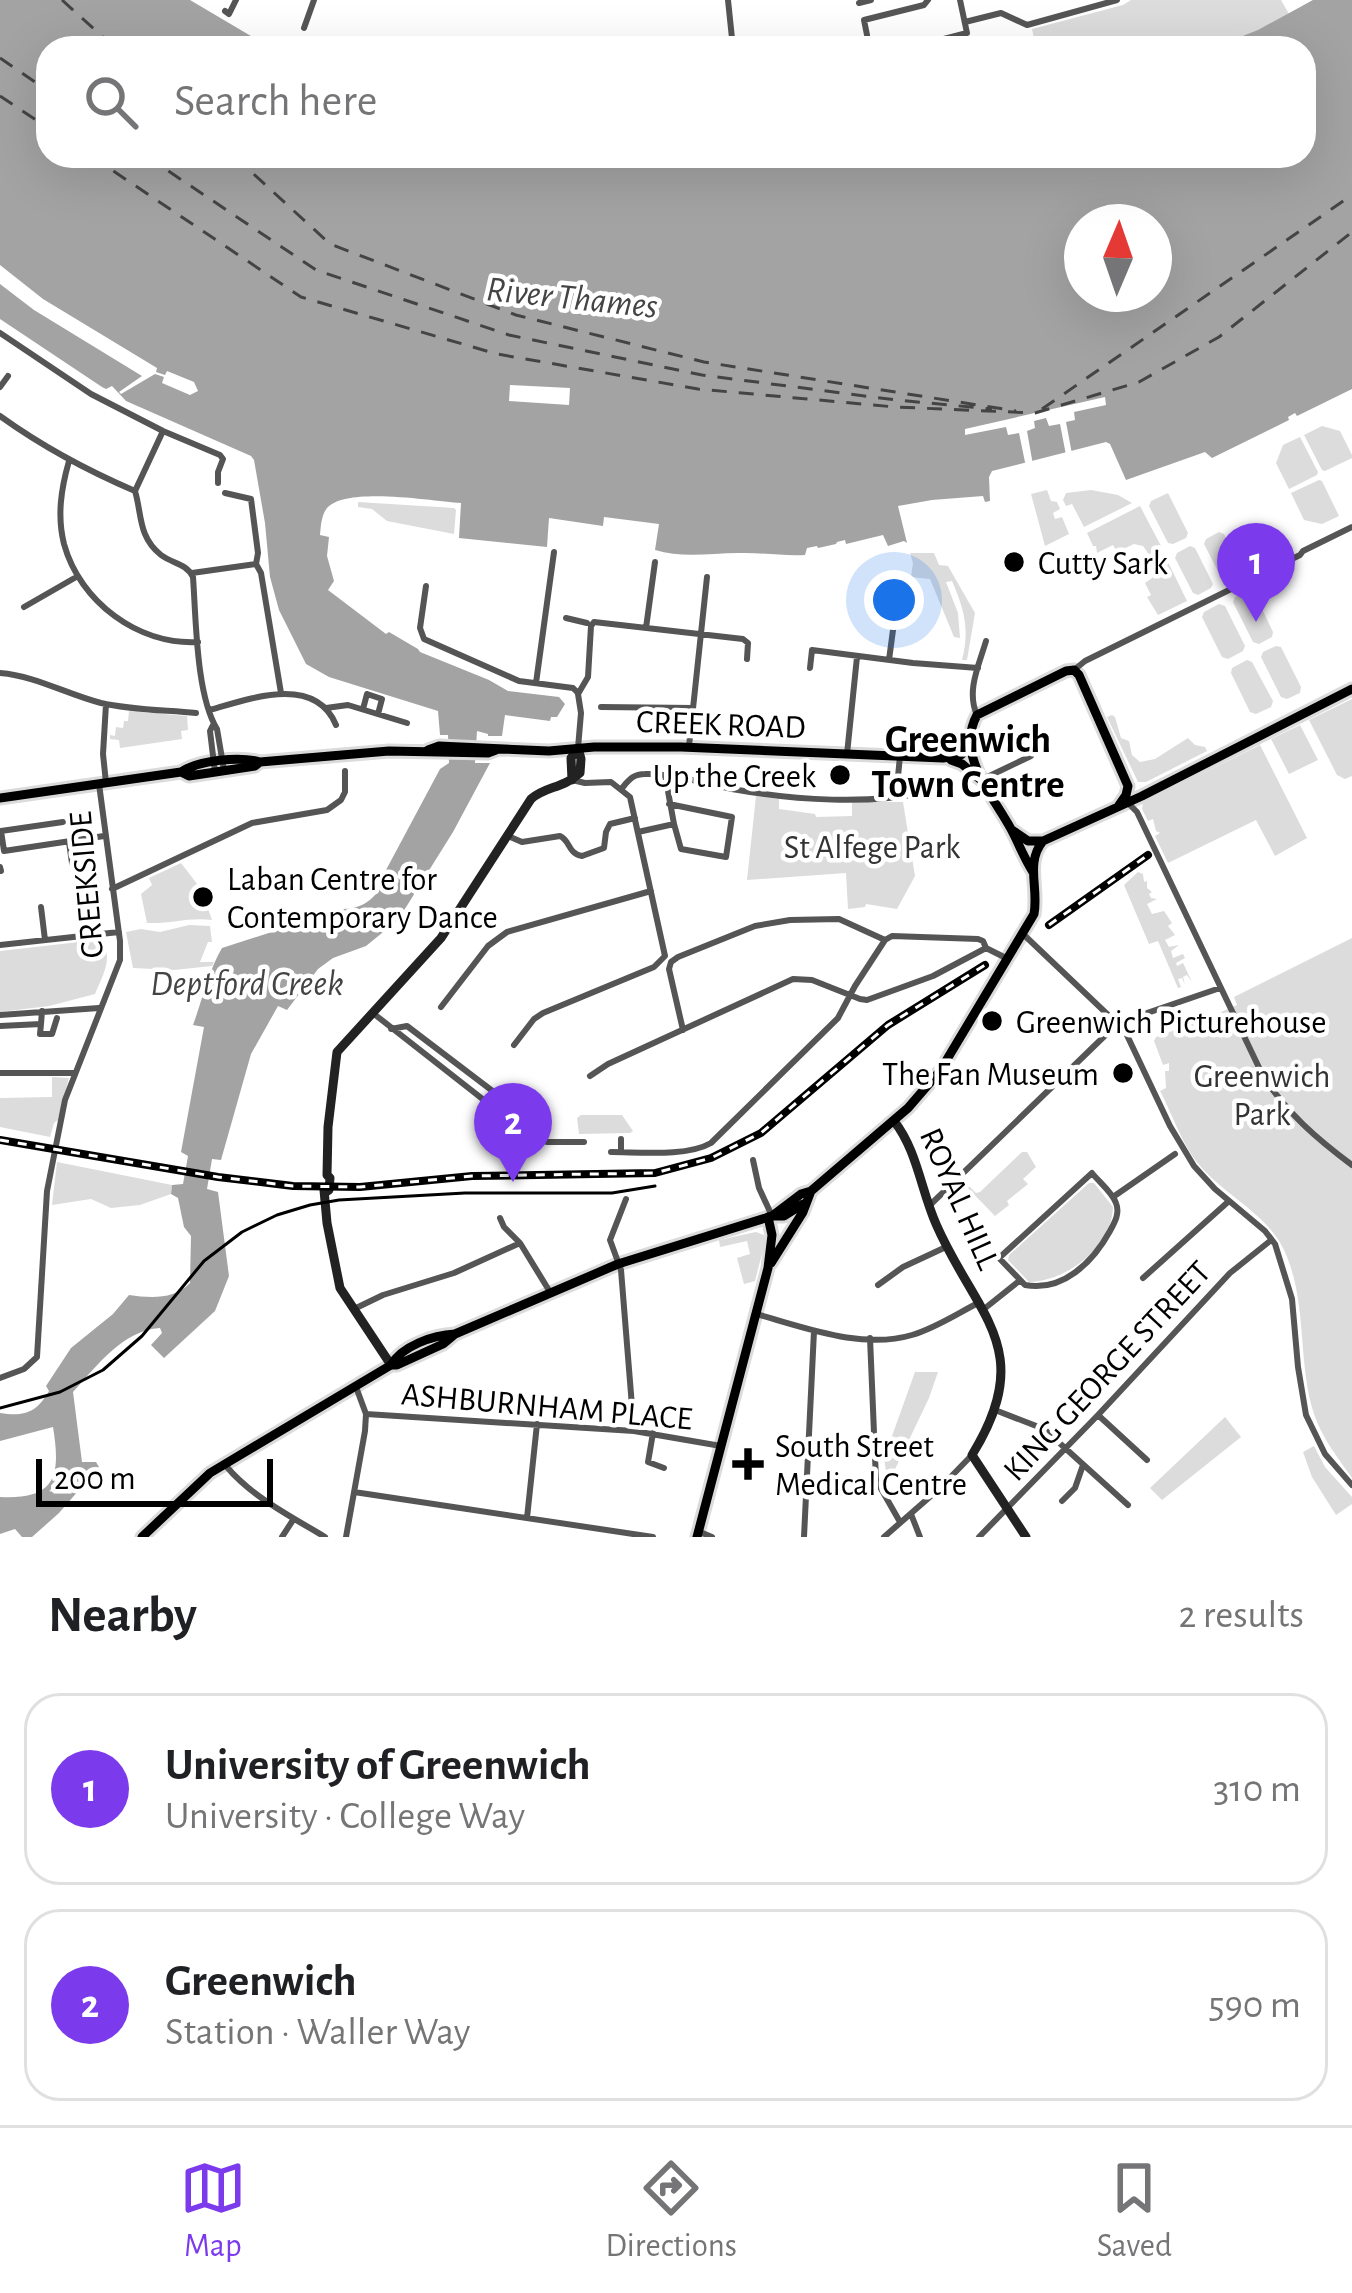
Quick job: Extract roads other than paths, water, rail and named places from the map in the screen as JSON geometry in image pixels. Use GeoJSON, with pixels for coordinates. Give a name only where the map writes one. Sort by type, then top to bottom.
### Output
{"type":"FeatureCollection","features":[{"type":"Feature","properties":{"kind":"main road"},"geometry":{"type":"LineString","coordinates":[[1033,872],[981,780],[972,745],[977,715],[1073,670],[1127,787],[1124,804]]}},
{"type":"Feature","properties":{"kind":"main road"},"geometry":{"type":"LineString","coordinates":[[1012,830],[1028,841],[1043,841],[1352,689]]}},
{"type":"Feature","properties":{"kind":"main road","name":"CREEK ROAD"},"geometry":{"type":"LineString","coordinates":[[0,798],[336,754],[688,747],[943,758],[961,755],[972,745]]}},
{"type":"Feature","properties":{"kind":"main road"},"geometry":{"type":"LineString","coordinates":[[391,1365],[338,1280],[325,1210],[323,1178],[327,1175],[335,1058],[441,938],[537,794],[562,786],[580,773],[578,748]]}},
{"type":"Feature","properties":{"kind":"main road","name":"CREEK ROAD"},"geometry":{"type":"LineString","coordinates":[[943,758],[962,764],[981,780]]}},
{"type":"Feature","properties":{"kind":"main road"},"geometry":{"type":"LineString","coordinates":[[1127,787],[1151,789]]}},
{"type":"Feature","properties":{"kind":"main road"},"geometry":{"type":"LineString","coordinates":[[768,1268],[809,1196],[894,1120],[946,1063],[1036,905],[1034,853],[1043,841]]}},
{"type":"Feature","properties":{"kind":"main road","name":"ROYAL HILL"},"geometry":{"type":"LineString","coordinates":[[894,1120],[910,1146],[946,1246],[982,1305],[998,1345],[995,1410],[972,1455]]}},
{"type":"Feature","properties":{"kind":"main road"},"geometry":{"type":"LineString","coordinates":[[142,1537],[224,1464],[391,1365],[394,1357],[618,1264],[774,1216],[801,1194],[809,1196]]}},
{"type":"Feature","properties":{"kind":"main road"},"geometry":{"type":"LineString","coordinates":[[774,1216],[787,1235]]}},
{"type":"Feature","properties":{"kind":"main road"},"geometry":{"type":"LineString","coordinates":[[698,1534],[768,1268],[774,1216]]}},
{"type":"Feature","properties":{"kind":"main road"},"geometry":{"type":"LineString","coordinates":[[972,1455],[1026,1537]]}},
{"type":"Feature","properties":{"kind":"street"},"geometry":{"type":"LineString","coordinates":[[225,11],[230,14],[236,0]]}},
{"type":"Feature","properties":{"kind":"street"},"geometry":{"type":"LineString","coordinates":[[304,28],[314,0]]}},
{"type":"Feature","properties":{"kind":"street"},"geometry":{"type":"LineString","coordinates":[[728,0],[732,36]]}},
{"type":"Feature","properties":{"kind":"street"},"geometry":{"type":"LineString","coordinates":[[859,3],[871,0]]}},
{"type":"Feature","properties":{"kind":"street"},"geometry":{"type":"LineString","coordinates":[[867,35],[864,20],[928,0]]}},
{"type":"Feature","properties":{"kind":"street"},"geometry":{"type":"LineString","coordinates":[[956,36],[968,33],[960,0]]}},
{"type":"Feature","properties":{"kind":"street"},"geometry":{"type":"LineString","coordinates":[[965,22],[1001,13],[1027,25],[1117,0]]}},
{"type":"Feature","properties":{"kind":"street"},"geometry":{"type":"LineString","coordinates":[[0,334],[91,394],[220,455],[218,483]]}},
{"type":"Feature","properties":{"kind":"street"},"geometry":{"type":"LineString","coordinates":[[0,387],[8,376]]}},
{"type":"Feature","properties":{"kind":"street"},"geometry":{"type":"LineString","coordinates":[[0,416],[69,461],[135,490]]}},
{"type":"Feature","properties":{"kind":"street"},"geometry":{"type":"LineString","coordinates":[[163,431],[135,490],[140,526],[161,555],[192,573],[213,725],[210,731],[219,767]]}},
{"type":"Feature","properties":{"kind":"street"},"geometry":{"type":"LineString","coordinates":[[69,461],[60,517],[64,545],[78,576],[110,613],[133,628],[166,640],[198,642]]}},
{"type":"Feature","properties":{"kind":"street"},"geometry":{"type":"LineString","coordinates":[[225,493],[251,499],[256,564],[280,693]]}},
{"type":"Feature","properties":{"kind":"street"},"geometry":{"type":"LineString","coordinates":[[1073,670],[1352,527]]}},
{"type":"Feature","properties":{"kind":"street"},"geometry":{"type":"LineString","coordinates":[[536,683],[554,552]]}},
{"type":"Feature","properties":{"kind":"street"},"geometry":{"type":"LineString","coordinates":[[646,628],[655,562]]}},
{"type":"Feature","properties":{"kind":"street"},"geometry":{"type":"LineString","coordinates":[[192,573],[256,564]]}},
{"type":"Feature","properties":{"kind":"street"},"geometry":{"type":"LineString","coordinates":[[24,607],[78,576]]}},
{"type":"Feature","properties":{"kind":"street"},"geometry":{"type":"LineString","coordinates":[[688,747],[707,577]]}},
{"type":"Feature","properties":{"kind":"street"},"geometry":{"type":"LineString","coordinates":[[426,586],[420,628],[424,639],[519,681],[573,688],[581,712],[578,748]]}},
{"type":"Feature","properties":{"kind":"street"},"geometry":{"type":"LineString","coordinates":[[546,615],[743,639],[748,643],[747,658]]}},
{"type":"Feature","properties":{"kind":"street"},"geometry":{"type":"LineString","coordinates":[[578,694],[588,677],[590,623]]}},
{"type":"Feature","properties":{"kind":"street"},"geometry":{"type":"LineString","coordinates":[[889,660],[893,630]]}},
{"type":"Feature","properties":{"kind":"street"},"geometry":{"type":"LineString","coordinates":[[977,715],[972,693],[986,641]]}},
{"type":"Feature","properties":{"kind":"street"},"geometry":{"type":"LineString","coordinates":[[810,668],[812,650],[978,668]]}},
{"type":"Feature","properties":{"kind":"street"},"geometry":{"type":"LineString","coordinates":[[847,754],[857,657]]}},
{"type":"Feature","properties":{"kind":"street"},"geometry":{"type":"LineString","coordinates":[[0,673],[38,680],[106,704],[196,712]]}},
{"type":"Feature","properties":{"kind":"street"},"geometry":{"type":"LineString","coordinates":[[210,710],[280,693],[314,700],[336,724]]}},
{"type":"Feature","properties":{"kind":"street"},"geometry":{"type":"LineString","coordinates":[[363,709],[367,694],[382,699],[378,714]]}},
{"type":"Feature","properties":{"kind":"street","name":"CREEKSIDE"},"geometry":{"type":"LineString","coordinates":[[0,1378],[33,1364],[37,1357],[47,1191],[65,1100],[118,970],[121,951],[104,836],[106,704]]}},
{"type":"Feature","properties":{"kind":"street"},"geometry":{"type":"LineString","coordinates":[[326,708],[344,704],[407,723]]}},
{"type":"Feature","properties":{"kind":"street"},"geometry":{"type":"LineString","coordinates":[[601,707],[693,708]]}},
{"type":"Feature","properties":{"kind":"street"},"geometry":{"type":"LineString","coordinates":[[894,797],[900,756]]}},
{"type":"Feature","properties":{"kind":"street"},"geometry":{"type":"LineString","coordinates":[[981,780],[1031,756]]}},
{"type":"Feature","properties":{"kind":"street"},"geometry":{"type":"LineString","coordinates":[[112,889],[252,823],[331,808],[345,792],[345,771]]}},
{"type":"Feature","properties":{"kind":"street"},"geometry":{"type":"LineString","coordinates":[[622,788],[636,775],[665,775],[808,799],[926,792]]}},
{"type":"Feature","properties":{"kind":"street"},"geometry":{"type":"LineString","coordinates":[[665,775],[669,803],[681,849],[726,857],[732,817],[669,803]]}},
{"type":"Feature","properties":{"kind":"street"},"geometry":{"type":"LineString","coordinates":[[514,1045],[543,1013],[659,964],[665,956],[630,797],[604,780],[572,779]]}},
{"type":"Feature","properties":{"kind":"street"},"geometry":{"type":"LineString","coordinates":[[1124,804],[1137,812],[1251,1055],[1274,1092],[1304,1126],[1352,1166]]}},
{"type":"Feature","properties":{"kind":"street"},"geometry":{"type":"LineString","coordinates":[[508,836],[523,842],[560,836],[582,856],[604,848],[610,824],[635,818]]}},
{"type":"Feature","properties":{"kind":"street"},"geometry":{"type":"LineString","coordinates":[[63,822],[1,831],[2,853],[104,836]]}},
{"type":"Feature","properties":{"kind":"street"},"geometry":{"type":"LineString","coordinates":[[638,832],[674,824]]}},
{"type":"Feature","properties":{"kind":"street"},"geometry":{"type":"LineString","coordinates":[[69,842],[72,863]]}},
{"type":"Feature","properties":{"kind":"street"},"geometry":{"type":"LineString","coordinates":[[442,1006],[507,932],[651,891]]}},
{"type":"Feature","properties":{"kind":"street"},"geometry":{"type":"LineString","coordinates":[[45,940],[37,905],[50,901]]}},
{"type":"Feature","properties":{"kind":"street"},"geometry":{"type":"LineString","coordinates":[[683,1030],[669,966],[678,957],[770,922],[839,919],[885,940]]}},
{"type":"Feature","properties":{"kind":"street"},"geometry":{"type":"LineString","coordinates":[[0,945],[119,932]]}},
{"type":"Feature","properties":{"kind":"street"},"geometry":{"type":"LineString","coordinates":[[1022,934],[1118,1023],[1183,1149],[1206,1180],[1272,1240],[1292,1299],[1306,1415],[1325,1454],[1352,1486]]}},
{"type":"Feature","properties":{"kind":"street"},"geometry":{"type":"LineString","coordinates":[[610,1152],[704,1148],[838,1018],[885,940],[892,936],[975,938],[1006,958]]}},
{"type":"Feature","properties":{"kind":"street"},"geometry":{"type":"LineString","coordinates":[[590,1076],[793,980],[812,980],[860,999],[873,998],[933,976],[986,948]]}},
{"type":"Feature","properties":{"kind":"street"},"geometry":{"type":"LineString","coordinates":[[929,1206],[1118,1023],[1220,988]]}},
{"type":"Feature","properties":{"kind":"street"},"geometry":{"type":"LineString","coordinates":[[0,1015],[99,1008]]}},
{"type":"Feature","properties":{"kind":"street"},"geometry":{"type":"LineString","coordinates":[[42,1011],[40,1034],[52,1034],[57,1018]]}},
{"type":"Feature","properties":{"kind":"street"},"geometry":{"type":"LineString","coordinates":[[374,1014],[538,1141],[584,1142]]}},
{"type":"Feature","properties":{"kind":"street"},"geometry":{"type":"LineString","coordinates":[[0,1025],[40,1024]]}},
{"type":"Feature","properties":{"kind":"street"},"geometry":{"type":"LineString","coordinates":[[392,1029],[407,1026],[515,1108],[521,1118],[519,1128]]}},
{"type":"Feature","properties":{"kind":"street"},"geometry":{"type":"LineString","coordinates":[[0,1073],[74,1072]]}},
{"type":"Feature","properties":{"kind":"street"},"geometry":{"type":"LineString","coordinates":[[621,1139],[621,1152]]}},
{"type":"Feature","properties":{"kind":"street"},"geometry":{"type":"LineString","coordinates":[[1113,1197],[1175,1154]]}},
{"type":"Feature","properties":{"kind":"street"},"geometry":{"type":"LineString","coordinates":[[753,1160],[759,1188],[774,1216]]}},
{"type":"Feature","properties":{"kind":"street"},"geometry":{"type":"LineString","coordinates":[[1092,1173],[1113,1197],[1118,1211],[1096,1253],[1073,1274],[1046,1286],[1018,1281],[999,1258],[1092,1173]]}},
{"type":"Feature","properties":{"kind":"street"},"geometry":{"type":"LineString","coordinates":[[626,1199],[610,1240],[621,1270],[634,1431]]}},
{"type":"Feature","properties":{"kind":"street"},"geometry":{"type":"LineString","coordinates":[[1144,1278],[1229,1201]]}},
{"type":"Feature","properties":{"kind":"street"},"geometry":{"type":"LineString","coordinates":[[500,1219],[550,1292]]}},
{"type":"Feature","properties":{"kind":"street","name":"KING GEORGE STREET"},"geometry":{"type":"LineString","coordinates":[[979,1537],[1230,1273],[1272,1240]]}},
{"type":"Feature","properties":{"kind":"street"},"geometry":{"type":"LineString","coordinates":[[354,1309],[520,1243]]}},
{"type":"Feature","properties":{"kind":"street"},"geometry":{"type":"LineString","coordinates":[[878,1285],[946,1246]]}},
{"type":"Feature","properties":{"kind":"street"},"geometry":{"type":"LineString","coordinates":[[756,1314],[814,1331],[870,1338],[914,1334],[982,1305],[1018,1281]]}},
{"type":"Feature","properties":{"kind":"street"},"geometry":{"type":"LineString","coordinates":[[804,1537],[814,1331]]}},
{"type":"Feature","properties":{"kind":"street"},"geometry":{"type":"LineString","coordinates":[[870,1338],[876,1480],[900,1522]]}},
{"type":"Feature","properties":{"kind":"street"},"geometry":{"type":"LineString","coordinates":[[346,1537],[366,1414],[356,1387]]}},
{"type":"Feature","properties":{"kind":"street"},"geometry":{"type":"LineString","coordinates":[[995,1410],[1036,1424],[1127,1505]]}},
{"type":"Feature","properties":{"kind":"street","name":"ASHBURNHAM PLACE"},"geometry":{"type":"LineString","coordinates":[[366,1414],[634,1431],[722,1446]]}},
{"type":"Feature","properties":{"kind":"street"},"geometry":{"type":"LineString","coordinates":[[1098,1415],[1147,1460]]}},
{"type":"Feature","properties":{"kind":"street"},"geometry":{"type":"LineString","coordinates":[[527,1518],[537,1424]]}},
{"type":"Feature","properties":{"kind":"street"},"geometry":{"type":"LineString","coordinates":[[653,1433],[648,1462],[664,1468]]}},
{"type":"Feature","properties":{"kind":"street","name":"ROYAL HILL"},"geometry":{"type":"LineString","coordinates":[[884,1537],[972,1455]]}},
{"type":"Feature","properties":{"kind":"street"},"geometry":{"type":"LineString","coordinates":[[224,1464],[236,1478],[325,1537]]}},
{"type":"Feature","properties":{"kind":"street"},"geometry":{"type":"LineString","coordinates":[[1062,1501],[1075,1488],[1082,1466]]}},
{"type":"Feature","properties":{"kind":"street"},"geometry":{"type":"LineString","coordinates":[[354,1492],[653,1537]]}},
{"type":"Feature","properties":{"kind":"street"},"geometry":{"type":"LineString","coordinates":[[911,1514],[920,1537]]}},
{"type":"Feature","properties":{"kind":"street"},"geometry":{"type":"LineString","coordinates":[[282,1537],[293,1518]]}},
{"type":"Feature","properties":{"kind":"street"},"geometry":{"type":"LineString","coordinates":[[698,1534],[712,1537]]}},
{"type":"Feature","properties":{"kind":"water"},"geometry":{"type":"Polygon","coordinates":[[[0,0],[190,0],[251,36],[36,36],[36,168],[1316,168],[1316,36],[1243,36],[1313,0],[1352,0],[1352,389],[1295,413],[1212,458],[1205,452],[1126,480],[1106,442],[992,471],[990,501],[985,502],[983,496],[898,506],[907,543],[888,546],[883,535],[807,548],[805,555],[677,554],[655,550],[659,524],[604,517],[603,526],[549,518],[547,547],[459,538],[461,503],[370,496],[337,501],[327,508],[320,535],[329,537],[327,556],[334,581],[328,590],[386,634],[420,652],[508,691],[559,697],[565,704],[550,721],[505,715],[502,736],[477,731],[475,763],[490,763],[398,920],[366,946],[318,969],[287,1010],[278,1006],[251,1054],[221,1160],[212,1159],[207,1189],[218,1192],[229,1276],[215,1311],[164,1358],[151,1345],[162,1333],[160,1328],[134,1335],[73,1392],[82,1462],[96,1462],[99,1467],[59,1513],[32,1537],[22,1537],[15,1529],[0,1534],[0,1497],[33,1494],[50,1482],[56,1459],[53,1427],[0,1441],[0,1413],[23,1413],[40,1404],[71,1348],[129,1295],[169,1295],[190,1283],[191,1236],[184,1227],[178,1198],[171,1194],[172,1185],[183,1184],[188,1156],[181,1152],[204,1027],[193,1025],[222,948],[372,898],[440,769],[449,763],[448,735],[440,735],[438,711],[329,677],[306,664],[279,610],[270,577],[251,456],[126,401],[112,386],[106,389],[0,319],[0,0]]]}},
{"type":"Feature","properties":{"kind":"tram line"},"geometry":{"type":"LineString","coordinates":[[0,1408],[60,1392],[103,1370],[142,1336],[204,1261],[242,1232],[277,1215],[339,1200],[465,1193],[612,1193],[655,1186]]}},
{"type":"Feature","properties":{"kind":"railway"},"geometry":{"type":"LineString","coordinates":[[1049,925],[1148,855]]}},
{"type":"Feature","properties":{"kind":"railway"},"geometry":{"type":"LineString","coordinates":[[0,1140],[293,1186],[655,1173],[711,1158],[761,1133],[888,1025],[985,965]]}},
{"type":"Feature","properties":{"kind":"place","name":"Cutty Sark"},"geometry":{"type":"Point","coordinates":[1014,562]}},
{"type":"Feature","properties":{"kind":"place","name":"University of Greenwich"},"geometry":{"type":"Point","coordinates":[1256,622]}},
{"type":"Feature","properties":{"kind":"place","name":"Up the Creek"},"geometry":{"type":"Point","coordinates":[840,775]}},
{"type":"Feature","properties":{"kind":"place","name":"Laban Centre for Contemporary Dance"},"geometry":{"type":"Point","coordinates":[203,897]}},
{"type":"Feature","properties":{"kind":"place","name":"Greenwich Picturehouse"},"geometry":{"type":"Point","coordinates":[992,1021]}},
{"type":"Feature","properties":{"kind":"place","name":"The Fan Museum"},"geometry":{"type":"Point","coordinates":[1123,1073]}},
{"type":"Feature","properties":{"kind":"place","name":"Greenwich"},"geometry":{"type":"Point","coordinates":[513,1182]}},
{"type":"Feature","properties":{"kind":"place","name":"South Street Medical Centre"},"geometry":{"type":"Point","coordinates":[748,1464]}},
{"type":"Feature","properties":{"kind":"district","name":"Greenwich Town Centre"},"geometry":{"type":"Point","coordinates":[968,760]}},
{"type":"Feature","properties":{"kind":"water label","name":"River Thames"},"geometry":{"type":"Point","coordinates":[572,296]}},
{"type":"Feature","properties":{"kind":"water label","name":"Deptford Creek"},"geometry":{"type":"Point","coordinates":[247,982]}},
{"type":"Feature","properties":{"kind":"park label","name":"St Alfege Park"},"geometry":{"type":"Point","coordinates":[872,846]}},
{"type":"Feature","properties":{"kind":"park label","name":"Greenwich Park"},"geometry":{"type":"Point","coordinates":[1262,1094]}}]}
